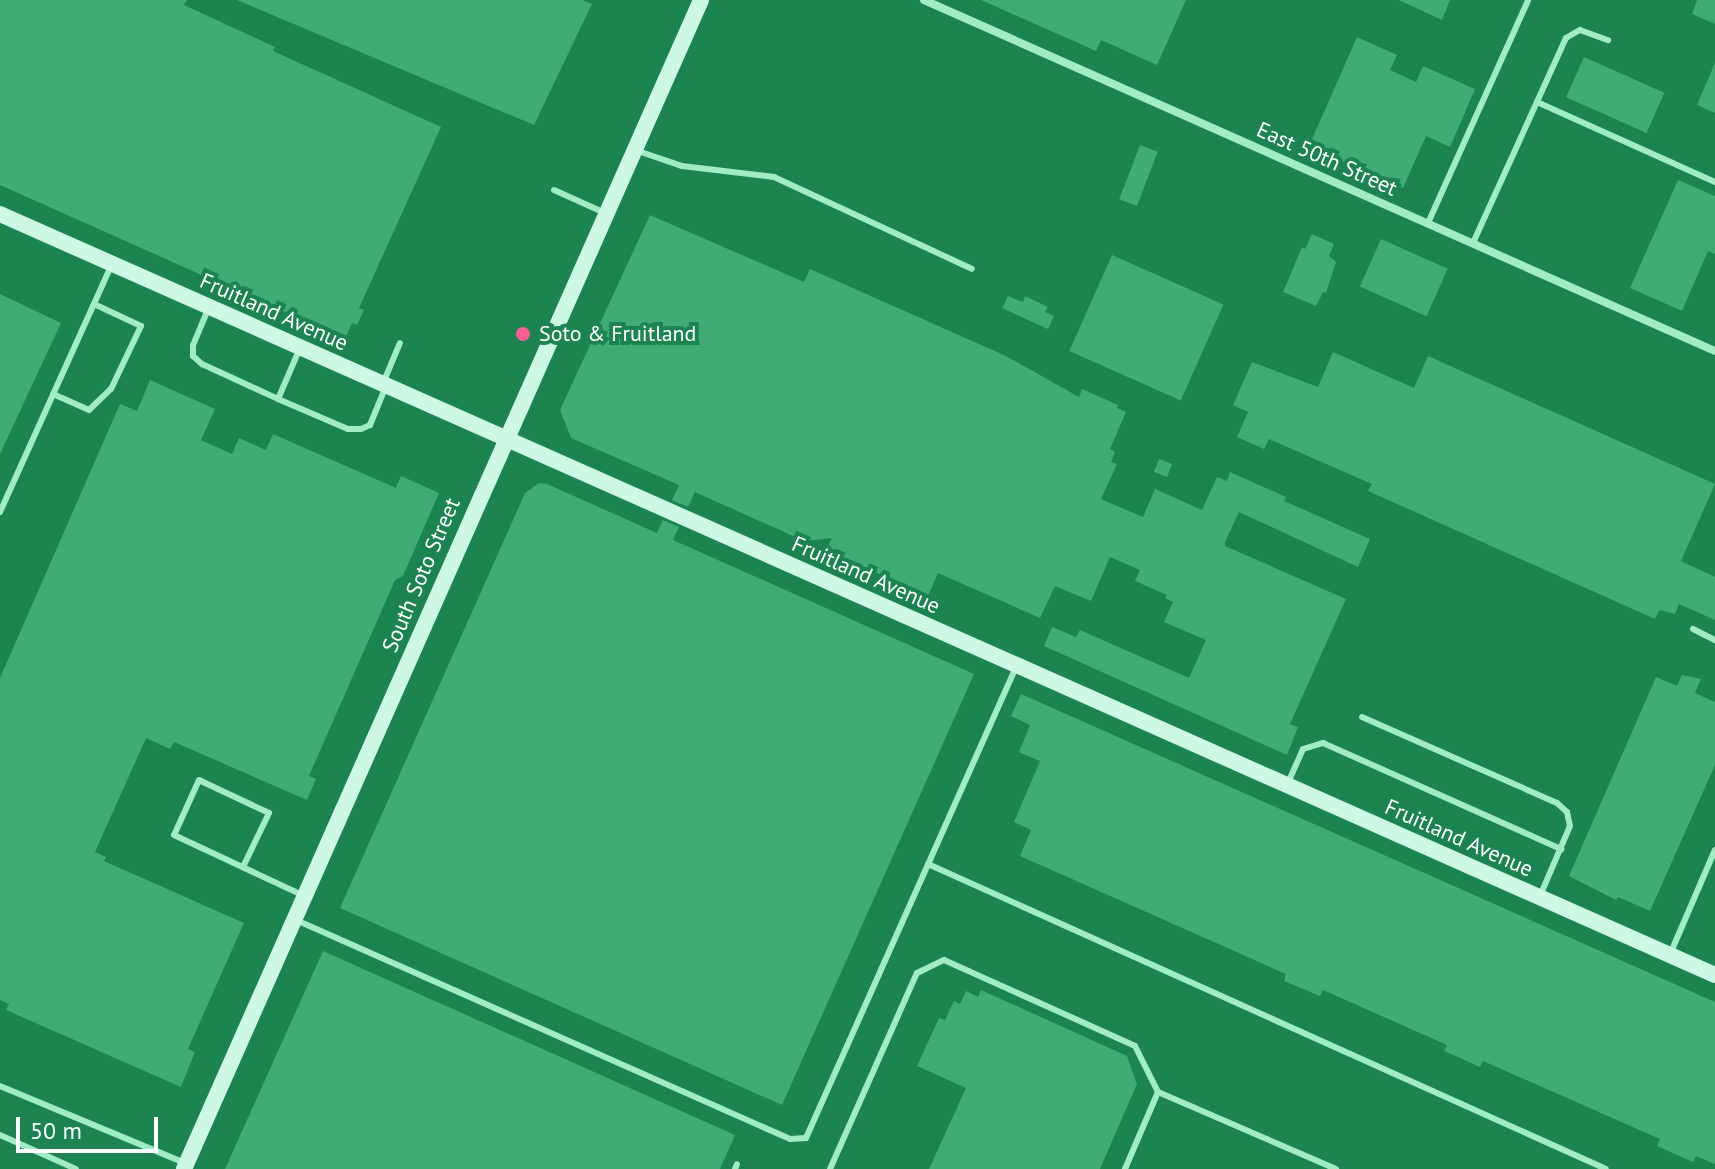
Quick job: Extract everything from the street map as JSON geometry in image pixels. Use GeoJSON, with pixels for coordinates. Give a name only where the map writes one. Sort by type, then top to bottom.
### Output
{"type":"FeatureCollection","features":[{"type":"Feature","properties":{"kind":"street","name":"South Soto Street"},"geometry":{"type":"LineString","coordinates":[[186,1166],[504,439],[701,0]]}},
{"type":"Feature","properties":{"kind":"street","name":"East 50th Street"},"geometry":{"type":"LineString","coordinates":[[924,0],[1715,351]]}},
{"type":"Feature","properties":{"kind":"street","name":"Fruitland Avenue"},"geometry":{"type":"LineString","coordinates":[[0,214],[1715,975]]}},
{"type":"Feature","properties":{"kind":"lane"},"geometry":{"type":"LineString","coordinates":[[1428,223],[1528,0]]}},
{"type":"Feature","properties":{"kind":"lane"},"geometry":{"type":"LineString","coordinates":[[1473,243],[1571,32],[1580,30],[1608,40]]}},
{"type":"Feature","properties":{"kind":"lane"},"geometry":{"type":"LineString","coordinates":[[1537,102],[1715,182]]}},
{"type":"Feature","properties":{"kind":"lane"},"geometry":{"type":"LineString","coordinates":[[635,149],[682,166],[774,177],[972,269]]}},
{"type":"Feature","properties":{"kind":"lane"},"geometry":{"type":"LineString","coordinates":[[554,190],[605,213]]}},
{"type":"Feature","properties":{"kind":"lane"},"geometry":{"type":"LineString","coordinates":[[0,512],[112,264]]}},
{"type":"Feature","properties":{"kind":"lane"},"geometry":{"type":"LineString","coordinates":[[53,394],[89,410],[111,389],[141,326],[94,304]]}},
{"type":"Feature","properties":{"kind":"lane"},"geometry":{"type":"LineString","coordinates":[[209,307],[193,345],[193,356],[202,364],[348,429],[370,425],[400,343]]}},
{"type":"Feature","properties":{"kind":"lane"},"geometry":{"type":"LineString","coordinates":[[278,399],[300,348]]}},
{"type":"Feature","properties":{"kind":"lane"},"geometry":{"type":"LineString","coordinates":[[1693,629],[1715,640]]}},
{"type":"Feature","properties":{"kind":"lane"},"geometry":{"type":"LineString","coordinates":[[296,920],[790,1139],[806,1138],[1016,666]]}},
{"type":"Feature","properties":{"kind":"lane"},"geometry":{"type":"LineString","coordinates":[[1362,717],[1557,803],[1567,812],[1570,826],[1539,897]]}},
{"type":"Feature","properties":{"kind":"lane"},"geometry":{"type":"LineString","coordinates":[[1286,785],[1303,749],[1323,743],[1561,849]]}},
{"type":"Feature","properties":{"kind":"lane"},"geometry":{"type":"LineString","coordinates":[[243,867],[269,813],[199,780],[174,835],[306,897]]}},
{"type":"Feature","properties":{"kind":"lane"},"geometry":{"type":"LineString","coordinates":[[1670,956],[1715,850]]}},
{"type":"Feature","properties":{"kind":"lane"},"geometry":{"type":"LineString","coordinates":[[928,864],[1606,1169]]}},
{"type":"Feature","properties":{"kind":"lane"},"geometry":{"type":"LineString","coordinates":[[830,1169],[917,973],[944,960],[1135,1046],[1158,1092],[1336,1169]]}},
{"type":"Feature","properties":{"kind":"lane"},"geometry":{"type":"LineString","coordinates":[[0,1086],[186,1166]]}},
{"type":"Feature","properties":{"kind":"lane"},"geometry":{"type":"LineString","coordinates":[[1125,1169],[1158,1092]]}},
{"type":"Feature","properties":{"kind":"lane"},"geometry":{"type":"LineString","coordinates":[[0,1135],[76,1169]]}},
{"type":"Feature","properties":{"kind":"building"},"geometry":{"type":"Polygon","coordinates":[[[0,0],[187,0],[184,5],[275,47],[273,51],[441,127],[359,308],[364,310],[357,325],[352,323],[345,339],[0,185],[0,0]]]}},
{"type":"Feature","properties":{"kind":"building"},"geometry":{"type":"Polygon","coordinates":[[[237,0],[583,0],[592,4],[534,125],[237,0]]]}},
{"type":"Feature","properties":{"kind":"building"},"geometry":{"type":"Polygon","coordinates":[[[981,0],[1186,0],[1157,65],[1101,40],[1096,51],[981,0]]]}},
{"type":"Feature","properties":{"kind":"building"},"geometry":{"type":"Polygon","coordinates":[[[1399,0],[1450,0],[1442,20],[1399,0]]]}},
{"type":"Feature","properties":{"kind":"building"},"geometry":{"type":"Polygon","coordinates":[[[1697,0],[1715,0],[1715,24],[1692,14],[1697,0]]]}},
{"type":"Feature","properties":{"kind":"building"},"geometry":{"type":"Polygon","coordinates":[[[1357,37],[1397,55],[1390,70],[1416,82],[1423,66],[1475,89],[1450,147],[1426,136],[1403,188],[1309,146],[1357,37]]]}},
{"type":"Feature","properties":{"kind":"building"},"geometry":{"type":"Polygon","coordinates":[[[1584,57],[1664,93],[1646,133],[1566,97],[1584,57]]]}},
{"type":"Feature","properties":{"kind":"building"},"geometry":{"type":"Polygon","coordinates":[[[1715,63],[1715,113],[1697,105],[1715,63]]]}},
{"type":"Feature","properties":{"kind":"building"},"geometry":{"type":"Polygon","coordinates":[[[1140,145],[1158,152],[1137,206],[1119,199],[1140,145]]]}},
{"type":"Feature","properties":{"kind":"building"},"geometry":{"type":"Polygon","coordinates":[[[1678,180],[1715,196],[1715,254],[1708,251],[1682,311],[1630,288],[1678,180]]]}},
{"type":"Feature","properties":{"kind":"building"},"geometry":{"type":"Polygon","coordinates":[[[650,215],[804,282],[810,269],[1006,356],[1079,397],[1082,389],[1118,405],[1117,408],[1126,412],[1110,449],[1115,452],[1111,462],[1117,464],[1101,499],[1143,517],[1155,489],[1202,510],[1217,477],[1227,481],[1230,472],[1286,497],[1284,501],[1370,539],[1358,567],[1239,512],[1225,542],[1225,546],[1346,599],[1290,724],[1298,727],[1287,755],[1044,646],[1052,627],[1076,637],[1080,630],[1189,678],[1206,640],[1164,622],[1173,602],[1165,598],[1167,595],[1135,581],[1140,570],[1110,557],[1091,601],[1055,586],[1040,618],[938,573],[928,596],[826,550],[832,538],[804,541],[695,492],[688,507],[672,500],[679,485],[571,438],[560,410],[650,215]]]}},
{"type":"Feature","properties":{"kind":"building"},"geometry":{"type":"Polygon","coordinates":[[[1312,234],[1334,244],[1329,256],[1336,262],[1326,293],[1323,292],[1316,306],[1283,292],[1302,247],[1305,249],[1312,234]]]}},
{"type":"Feature","properties":{"kind":"building"},"geometry":{"type":"Polygon","coordinates":[[[1381,239],[1448,269],[1427,316],[1360,287],[1381,239]]]}},
{"type":"Feature","properties":{"kind":"building"},"geometry":{"type":"Polygon","coordinates":[[[1112,255],[1223,305],[1181,401],[1069,351],[1112,255]]]}},
{"type":"Feature","properties":{"kind":"building"},"geometry":{"type":"Polygon","coordinates":[[[0,294],[61,323],[0,454],[0,294]]]}},
{"type":"Feature","properties":{"kind":"building"},"geometry":{"type":"Polygon","coordinates":[[[1008,296],[1023,302],[1025,296],[1048,307],[1045,312],[1054,316],[1048,329],[1002,308],[1008,296]]]}},
{"type":"Feature","properties":{"kind":"building"},"geometry":{"type":"Polygon","coordinates":[[[1333,352],[1414,388],[1428,356],[1715,484],[1681,561],[1715,577],[1715,620],[1679,604],[1675,614],[1659,610],[1655,619],[1368,491],[1372,484],[1269,439],[1264,449],[1237,437],[1248,412],[1233,405],[1252,362],[1318,387],[1333,352]]]}},
{"type":"Feature","properties":{"kind":"building"},"geometry":{"type":"Polygon","coordinates":[[[150,380],[215,409],[201,440],[232,454],[239,438],[266,450],[273,434],[396,488],[401,476],[439,493],[403,576],[395,580],[309,776],[316,779],[307,800],[174,742],[170,749],[146,738],[95,852],[106,857],[104,861],[244,923],[188,1049],[195,1052],[181,1087],[6,1010],[9,1004],[0,1000],[0,678],[120,404],[137,411],[150,380]]]}},
{"type":"Feature","properties":{"kind":"building"},"geometry":{"type":"Polygon","coordinates":[[[1159,459],[1172,464],[1167,477],[1154,472],[1159,459]]]}},
{"type":"Feature","properties":{"kind":"building"},"geometry":{"type":"Polygon","coordinates":[[[539,483],[657,533],[663,520],[679,527],[673,540],[974,674],[782,1105],[340,908],[525,493],[539,483]]]}},
{"type":"Feature","properties":{"kind":"building"},"geometry":{"type":"Polygon","coordinates":[[[1682,675],[1701,679],[1695,693],[1715,702],[1715,765],[1650,911],[1618,897],[1616,900],[1569,876],[1656,677],[1677,686],[1682,675]]]}},
{"type":"Feature","properties":{"kind":"building"},"geometry":{"type":"Polygon","coordinates":[[[1021,694],[1715,1002],[1715,1164],[1696,1156],[1693,1162],[1657,1146],[1660,1139],[1483,1061],[1480,1067],[1444,1051],[1447,1045],[1323,990],[1320,996],[1284,981],[1286,974],[1020,856],[1031,830],[1014,822],[1040,761],[1019,752],[1030,725],[1011,716],[1021,694]]]}},
{"type":"Feature","properties":{"kind":"building"},"geometry":{"type":"Polygon","coordinates":[[[323,951],[735,1135],[720,1169],[225,1169],[323,951]]]}},
{"type":"Feature","properties":{"kind":"building"},"geometry":{"type":"Polygon","coordinates":[[[981,990],[1127,1056],[1137,1084],[1100,1169],[929,1169],[966,1088],[917,1066],[939,1018],[945,1020],[954,1001],[960,1004],[966,991],[978,997],[981,990]]]}},
{"type":"Feature","properties":{"kind":"place","name":"Soto & Fruitland"},"geometry":{"type":"Point","coordinates":[523,334]}}]}
